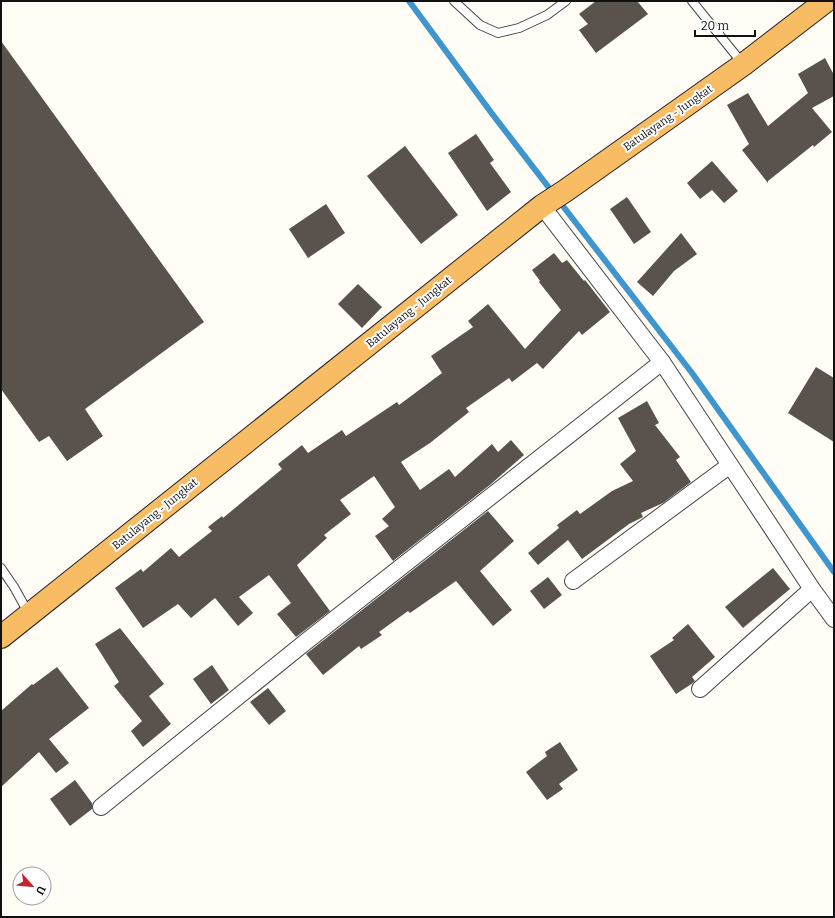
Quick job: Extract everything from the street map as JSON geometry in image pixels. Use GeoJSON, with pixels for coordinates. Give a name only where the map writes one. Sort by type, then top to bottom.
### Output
{"type":"FeatureCollection","features":[{"type":"Feature","properties":{"kind":"highway","name":"Batulayang - Jungkat"},"geometry":{"type":"LineString","coordinates":[[1,637],[552,200],[744,64],[826,1]]}},
{"type":"Feature","properties":{"kind":"street"},"geometry":{"type":"LineString","coordinates":[[552,200],[662,362],[812,589],[834,619]]}},
{"type":"Feature","properties":{"kind":"street"},"geometry":{"type":"LineString","coordinates":[[101,807],[308,640],[662,362]]}},
{"type":"Feature","properties":{"kind":"street"},"geometry":{"type":"LineString","coordinates":[[573,582],[730,465]]}},
{"type":"Feature","properties":{"kind":"street"},"geometry":{"type":"LineString","coordinates":[[700,689],[812,589]]}},
{"type":"Feature","properties":{"kind":"lane"},"geometry":{"type":"LineString","coordinates":[[454,1],[480,25],[498,33],[519,28],[547,15],[566,1]]}},
{"type":"Feature","properties":{"kind":"lane"},"geometry":{"type":"LineString","coordinates":[[692,1],[744,64]]}},
{"type":"Feature","properties":{"kind":"lane"},"geometry":{"type":"LineString","coordinates":[[1,568],[14,587],[29,615]]}},
{"type":"Feature","properties":{"kind":"building"},"geometry":{"type":"Polygon","coordinates":[[[596,1],[637,1],[648,14],[596,53],[579,30],[588,24],[579,14],[596,1]]]}},
{"type":"Feature","properties":{"kind":"building"},"geometry":{"type":"Polygon","coordinates":[[[1,41],[204,322],[85,409],[103,436],[67,461],[49,436],[39,442],[1,389],[1,41]]]}},
{"type":"Feature","properties":{"kind":"building"},"geometry":{"type":"Polygon","coordinates":[[[825,58],[834,75],[834,96],[812,108],[832,132],[814,147],[813,145],[768,181],[768,183],[742,150],[749,144],[727,105],[748,93],[768,126],[808,93],[798,74],[825,58]]]}},
{"type":"Feature","properties":{"kind":"building"},"geometry":{"type":"Polygon","coordinates":[[[476,134],[494,160],[490,163],[511,192],[487,211],[448,153],[476,134]]]}},
{"type":"Feature","properties":{"kind":"building"},"geometry":{"type":"Polygon","coordinates":[[[405,146],[458,215],[421,244],[367,176],[405,146]]]}},
{"type":"Feature","properties":{"kind":"building"},"geometry":{"type":"Polygon","coordinates":[[[712,161],[738,191],[724,203],[712,190],[700,199],[687,183],[712,161]]]}},
{"type":"Feature","properties":{"kind":"building"},"geometry":{"type":"Polygon","coordinates":[[[627,197],[651,232],[634,244],[610,209],[627,197]]]}},
{"type":"Feature","properties":{"kind":"building"},"geometry":{"type":"Polygon","coordinates":[[[326,204],[345,233],[308,258],[289,229],[326,204]]]}},
{"type":"Feature","properties":{"kind":"building"},"geometry":{"type":"Polygon","coordinates":[[[681,233],[697,254],[674,271],[653,296],[637,282],[681,233]]]}},
{"type":"Feature","properties":{"kind":"building"},"geometry":{"type":"Polygon","coordinates":[[[554,253],[562,263],[567,260],[610,312],[582,335],[579,331],[543,369],[537,363],[512,382],[509,378],[466,408],[469,412],[430,443],[401,462],[420,490],[449,469],[455,477],[492,444],[498,452],[511,440],[524,455],[491,484],[393,561],[375,536],[389,526],[382,519],[395,507],[374,476],[340,500],[351,514],[324,535],[327,538],[297,565],[330,611],[296,637],[277,614],[291,603],[269,575],[239,597],[253,613],[238,626],[215,598],[191,618],[178,604],[143,628],[115,588],[141,569],[143,572],[171,548],[179,557],[212,531],[208,527],[222,516],[223,518],[282,469],[278,464],[302,445],[308,453],[342,430],[346,436],[397,402],[399,405],[442,373],[431,356],[473,327],[468,321],[488,304],[525,349],[561,310],[539,282],[540,281],[532,270],[554,253]]]}},
{"type":"Feature","properties":{"kind":"building"},"geometry":{"type":"Polygon","coordinates":[[[358,284],[382,307],[362,328],[338,304],[358,284]]]}},
{"type":"Feature","properties":{"kind":"building"},"geometry":{"type":"Polygon","coordinates":[[[816,367],[834,378],[834,442],[788,413],[816,367]]]}},
{"type":"Feature","properties":{"kind":"building"},"geometry":{"type":"Polygon","coordinates":[[[647,401],[659,423],[655,425],[680,457],[676,460],[691,482],[663,503],[641,513],[643,517],[629,524],[582,559],[568,540],[538,565],[528,553],[559,528],[557,525],[577,510],[580,514],[612,491],[633,481],[620,464],[636,451],[618,418],[647,401]]]}},
{"type":"Feature","properties":{"kind":"building"},"geometry":{"type":"Polygon","coordinates":[[[488,511],[514,541],[480,571],[512,610],[493,626],[456,581],[410,613],[408,611],[379,632],[382,635],[361,649],[359,646],[323,675],[306,654],[488,511]]]}},
{"type":"Feature","properties":{"kind":"building"},"geometry":{"type":"Polygon","coordinates":[[[773,568],[790,589],[743,628],[725,607],[773,568]]]}},
{"type":"Feature","properties":{"kind":"building"},"geometry":{"type":"Polygon","coordinates":[[[548,577],[562,595],[544,609],[530,591],[548,577]]]}},
{"type":"Feature","properties":{"kind":"building"},"geometry":{"type":"Polygon","coordinates":[[[688,624],[715,657],[692,677],[695,681],[693,683],[676,694],[650,656],[674,640],[672,638],[688,624]]]}},
{"type":"Feature","properties":{"kind":"building"},"geometry":{"type":"Polygon","coordinates":[[[120,628],[164,684],[149,696],[171,724],[143,747],[131,731],[142,721],[114,686],[119,682],[95,644],[120,628]]]}},
{"type":"Feature","properties":{"kind":"building"},"geometry":{"type":"Polygon","coordinates":[[[212,665],[229,690],[211,704],[193,679],[212,665]]]}},
{"type":"Feature","properties":{"kind":"building"},"geometry":{"type":"Polygon","coordinates":[[[57,667],[89,708],[49,739],[69,763],[56,773],[39,752],[1,787],[1,711],[32,684],[33,685],[57,667]]]}},
{"type":"Feature","properties":{"kind":"building"},"geometry":{"type":"Polygon","coordinates":[[[268,688],[286,711],[269,725],[250,702],[268,688]]]}},
{"type":"Feature","properties":{"kind":"building"},"geometry":{"type":"Polygon","coordinates":[[[560,742],[578,770],[559,784],[563,789],[547,800],[526,772],[547,756],[545,752],[560,742]]]}},
{"type":"Feature","properties":{"kind":"building"},"geometry":{"type":"Polygon","coordinates":[[[75,780],[92,803],[92,809],[70,826],[50,799],[75,780]]]}},
{"type":"Feature","properties":{"kind":"waterway"},"geometry":{"type":"LineString","coordinates":[[409,1],[553,193]]}},
{"type":"Feature","properties":{"kind":"waterway"},"geometry":{"type":"LineString","coordinates":[[559,201],[692,373],[834,572]]}}]}
